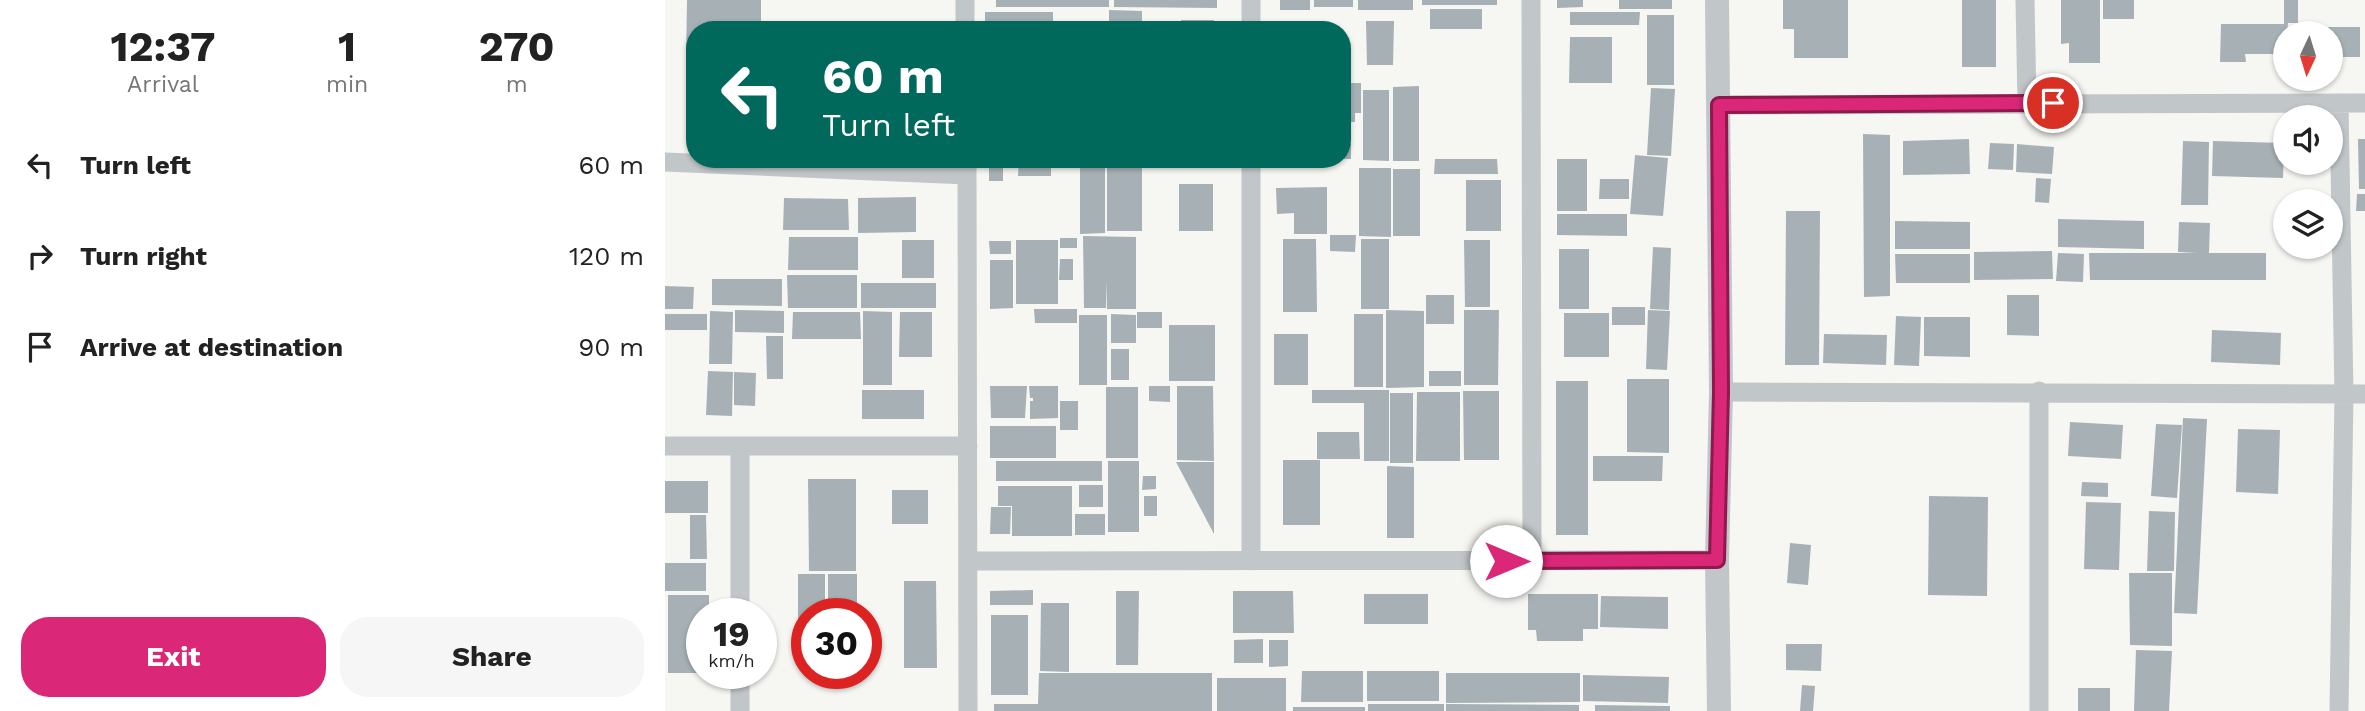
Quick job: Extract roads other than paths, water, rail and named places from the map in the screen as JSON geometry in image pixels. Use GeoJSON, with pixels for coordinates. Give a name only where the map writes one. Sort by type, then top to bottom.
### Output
{"type":"FeatureCollection","features":[{"type":"Feature","properties":{"kind":"street"},"geometry":{"type":"LineString","coordinates":[[965,0],[965,21]]}},
{"type":"Feature","properties":{"kind":"street"},"geometry":{"type":"LineString","coordinates":[[1251,0],[1251,21]]}},
{"type":"Feature","properties":{"kind":"street"},"geometry":{"type":"LineString","coordinates":[[1531,0],[1532,561]]}},
{"type":"Feature","properties":{"kind":"street"},"geometry":{"type":"LineString","coordinates":[[1717,0],[1721,392],[1717,560],[1719,711]]}},
{"type":"Feature","properties":{"kind":"street"},"geometry":{"type":"LineString","coordinates":[[2025,0],[2027,103]]}},
{"type":"Feature","properties":{"kind":"street"},"geometry":{"type":"LineString","coordinates":[[2339,103],[2344,394],[2339,711]]}},
{"type":"Feature","properties":{"kind":"street"},"geometry":{"type":"LineString","coordinates":[[1719,105],[2365,103]]}},
{"type":"Feature","properties":{"kind":"street"},"geometry":{"type":"LineString","coordinates":[[665,162],[686,162]]}},
{"type":"Feature","properties":{"kind":"street"},"geometry":{"type":"LineString","coordinates":[[967,168],[968,711]]}},
{"type":"Feature","properties":{"kind":"street"},"geometry":{"type":"LineString","coordinates":[[1251,168],[1251,561]]}},
{"type":"Feature","properties":{"kind":"street"},"geometry":{"type":"LineString","coordinates":[[2039,391],[2039,711]]}},
{"type":"Feature","properties":{"kind":"street"},"geometry":{"type":"LineString","coordinates":[[1721,392],[2365,394]]}},
{"type":"Feature","properties":{"kind":"street"},"geometry":{"type":"LineString","coordinates":[[665,446],[968,446]]}},
{"type":"Feature","properties":{"kind":"street"},"geometry":{"type":"LineString","coordinates":[[740,446],[740,598]]}},
{"type":"Feature","properties":{"kind":"street"},"geometry":{"type":"LineString","coordinates":[[968,561],[1717,560]]}},
{"type":"Feature","properties":{"kind":"street"},"geometry":{"type":"LineString","coordinates":[[740,689],[740,711]]}}]}
